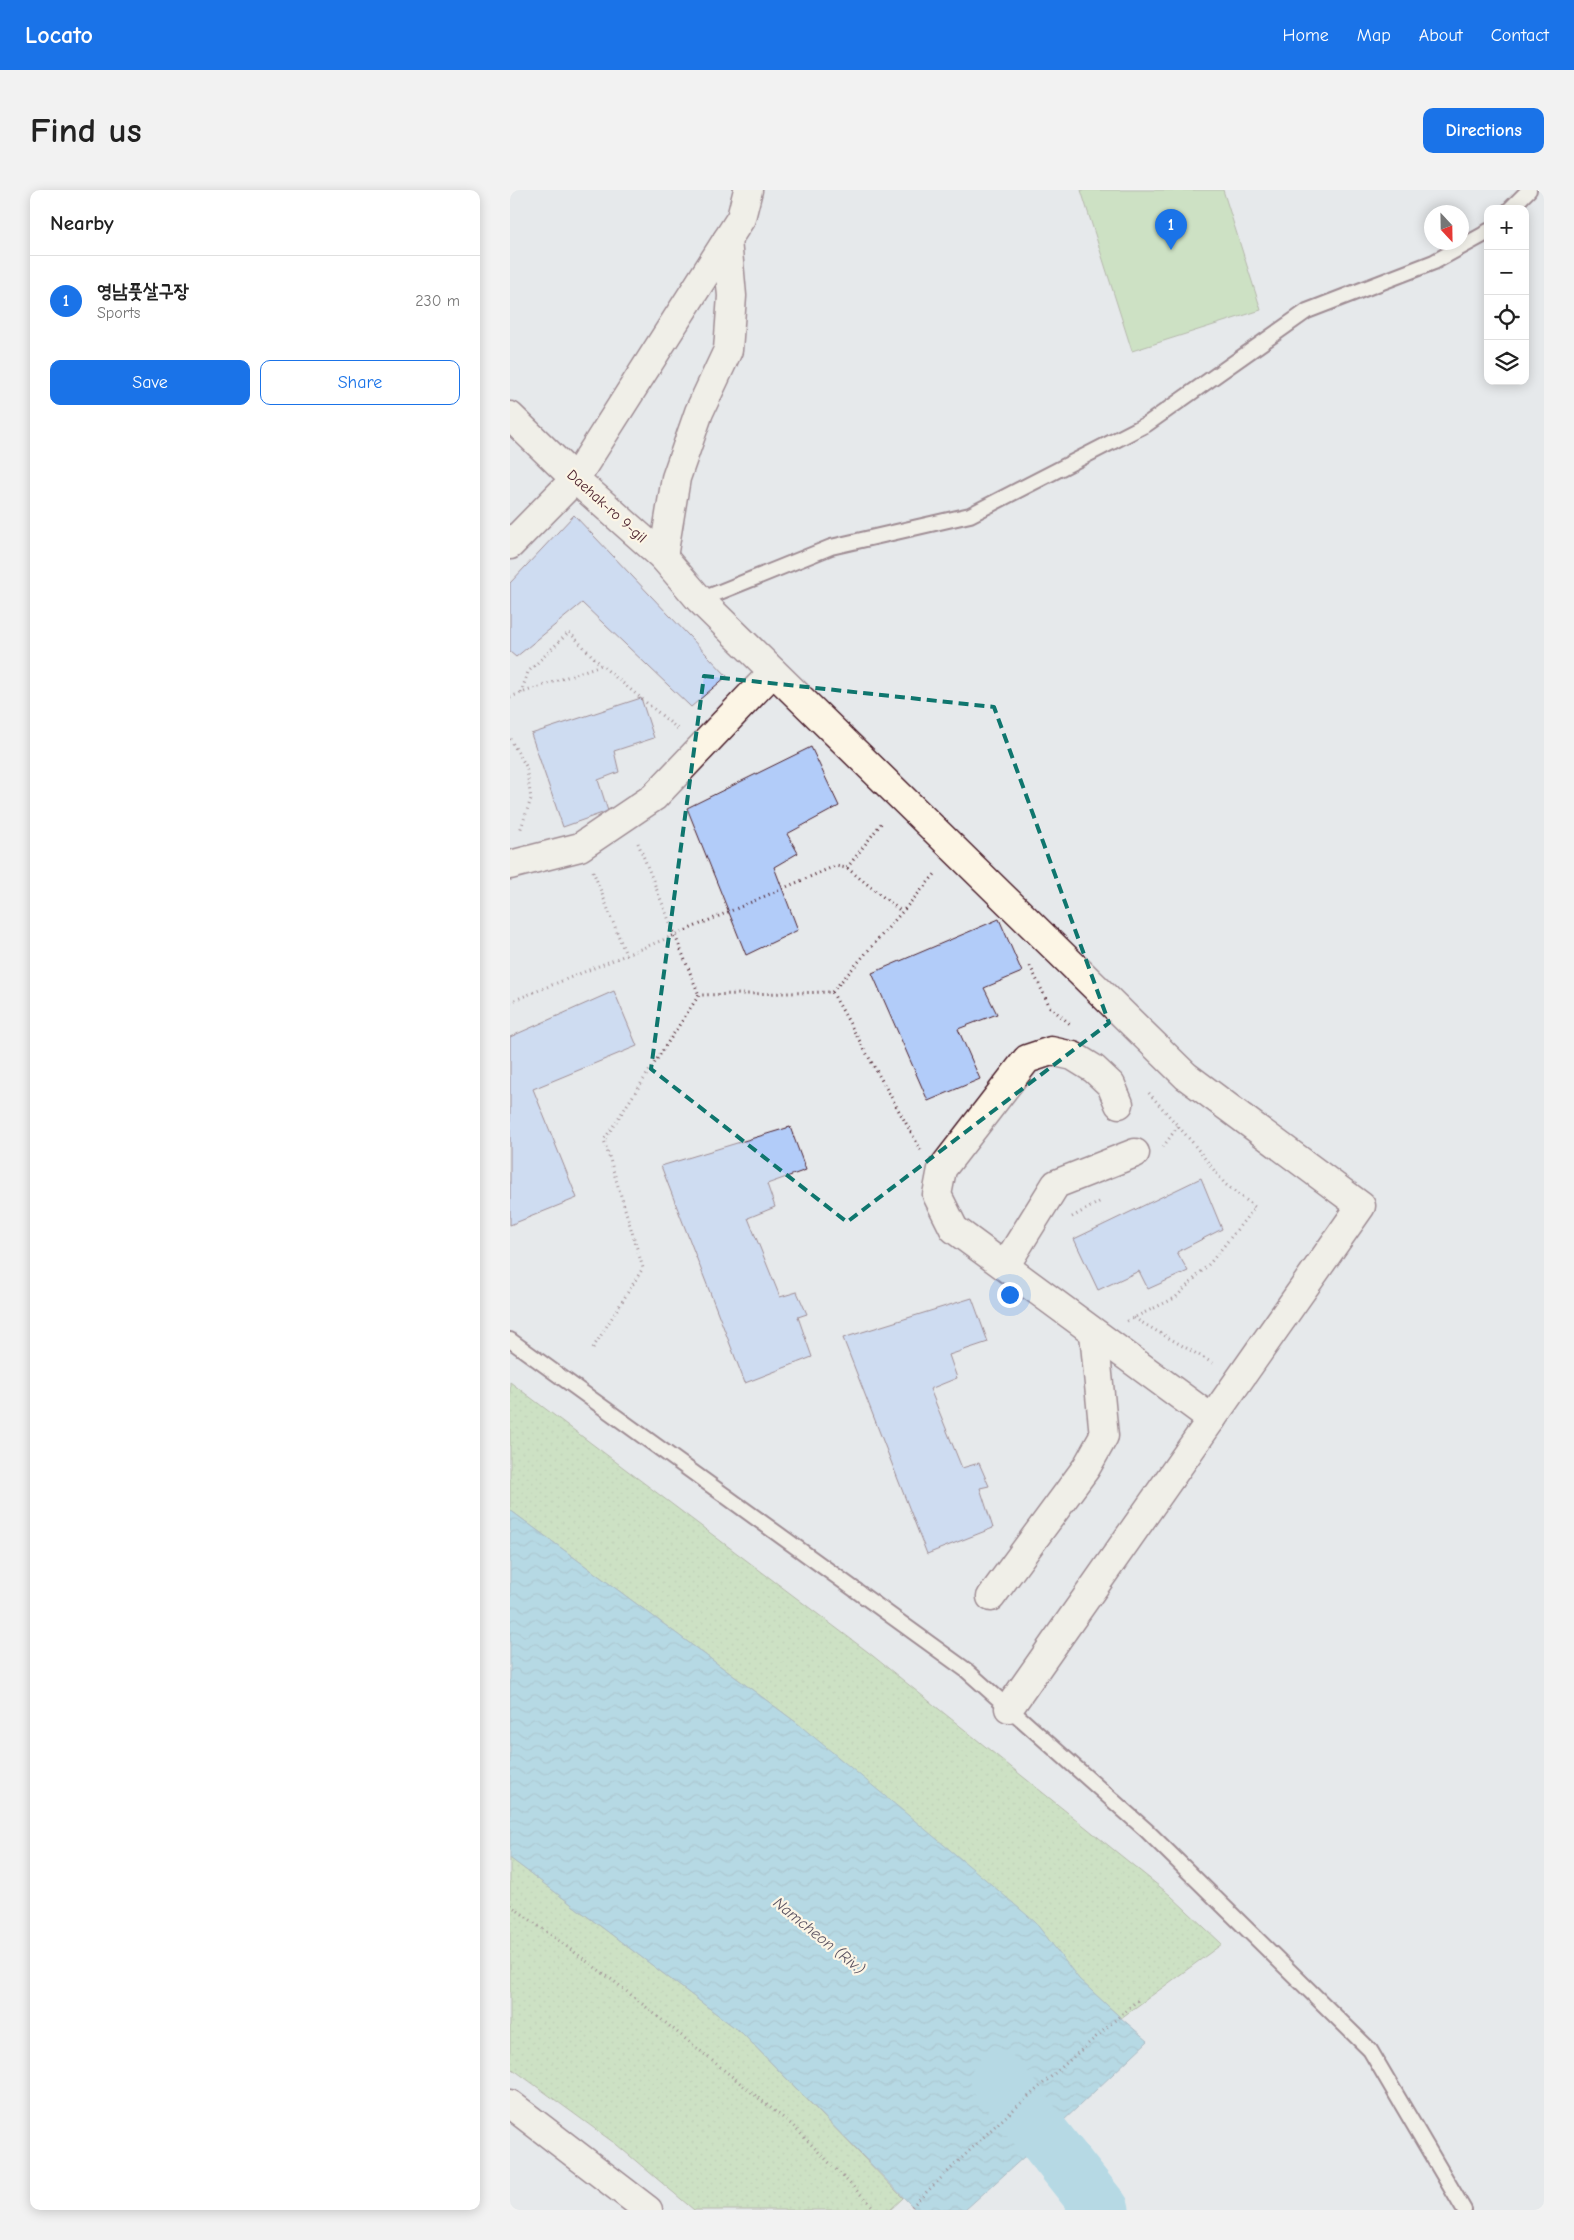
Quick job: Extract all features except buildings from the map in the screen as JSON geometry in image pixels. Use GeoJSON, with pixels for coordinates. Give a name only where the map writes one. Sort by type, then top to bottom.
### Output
{"type":"FeatureCollection","features":[{"type":"Feature","properties":{"kind":"street"},"geometry":{"type":"LineString","coordinates":[[510,545],[575,479],[741,218],[748,190]]}},
{"type":"Feature","properties":{"kind":"street"},"geometry":{"type":"LineString","coordinates":[[663,557],[676,478],[699,412],[728,350],[732,296],[727,240]]}},
{"type":"Feature","properties":{"kind":"street","name":"Daehak-ro 9-gil"},"geometry":{"type":"LineString","coordinates":[[510,416],[575,479],[663,557],[700,600],[1186,1076],[1362,1206],[1240,1379]]}},
{"type":"Feature","properties":{"kind":"street"},"geometry":{"type":"LineString","coordinates":[[510,866],[580,847],[654,797],[774,672]]}},
{"type":"Feature","properties":{"kind":"street"},"geometry":{"type":"LineString","coordinates":[[1119,1104],[1111,1086],[1094,1069],[1073,1056],[1051,1051],[1027,1059],[942,1169],[937,1195],[954,1229],[1212,1419]]}},
{"type":"Feature","properties":{"kind":"street"},"geometry":{"type":"LineString","coordinates":[[1005,1266],[1056,1184],[1136,1153]]}},
{"type":"Feature","properties":{"kind":"street"},"geometry":{"type":"LineString","coordinates":[[992,1597],[1086,1468],[1104,1436],[1094,1333]]}},
{"type":"Feature","properties":{"kind":"street"},"geometry":{"type":"LineString","coordinates":[[1009,1708],[1240,1379]]}},
{"type":"Feature","properties":{"kind":"street"},"geometry":{"type":"LineString","coordinates":[[510,2104],[648,2210]]}},
{"type":"Feature","properties":{"kind":"lane"},"geometry":{"type":"LineString","coordinates":[[1514,205],[1529,190]]}},
{"type":"Feature","properties":{"kind":"lane"},"geometry":{"type":"LineString","coordinates":[[700,600],[831,547],[970,515],[1147,424],[1307,311],[1434,262],[1484,235]]}},
{"type":"Feature","properties":{"kind":"lane"},"geometry":{"type":"LineString","coordinates":[[510,1340],[966,1670],[1146,1830],[1370,2050],[1464,2210]]}},
{"type":"Feature","properties":{"kind":"path"},"geometry":{"type":"LineString","coordinates":[[521,694],[528,672],[569,632],[601,665],[701,748]]}},
{"type":"Feature","properties":{"kind":"path"},"geometry":{"type":"LineString","coordinates":[[510,697],[601,665]]}},
{"type":"Feature","properties":{"kind":"path"},"geometry":{"type":"LineString","coordinates":[[510,739],[526,766],[531,799],[519,834]]}},
{"type":"Feature","properties":{"kind":"path"},"geometry":{"type":"LineString","coordinates":[[846,868],[888,815]]}},
{"type":"Feature","properties":{"kind":"path"},"geometry":{"type":"LineString","coordinates":[[632,848],[639,843],[699,995]]}},
{"type":"Feature","properties":{"kind":"path"},"geometry":{"type":"LineString","coordinates":[[699,995],[832,992],[956,851]]}},
{"type":"Feature","properties":{"kind":"path"},"geometry":{"type":"LineString","coordinates":[[510,1002],[676,935],[835,866],[846,868],[902,912]]}},
{"type":"Feature","properties":{"kind":"path"},"geometry":{"type":"LineString","coordinates":[[584,873],[601,868]]}},
{"type":"Feature","properties":{"kind":"path"},"geometry":{"type":"LineString","coordinates":[[593,870],[626,954]]}},
{"type":"Feature","properties":{"kind":"path"},"geometry":{"type":"LineString","coordinates":[[832,992],[939,1183]]}},
{"type":"Feature","properties":{"kind":"path"},"geometry":{"type":"LineString","coordinates":[[593,1348],[643,1268],[604,1140],[699,995]]}},
{"type":"Feature","properties":{"kind":"path"},"geometry":{"type":"LineString","coordinates":[[1162,1149],[1178,1126]]}},
{"type":"Feature","properties":{"kind":"path"},"geometry":{"type":"LineString","coordinates":[[1071,1218],[1105,1199]]}},
{"type":"Feature","properties":{"kind":"path"},"geometry":{"type":"LineString","coordinates":[[1094,1333],[1134,1318],[1175,1298],[1211,1262],[1256,1207]]}},
{"type":"Feature","properties":{"kind":"path"},"geometry":{"type":"LineString","coordinates":[[1134,1318],[1240,1379]]}},
{"type":"Feature","properties":{"kind":"path"},"geometry":{"type":"LineString","coordinates":[[510,1905],[615,1982],[792,2125],[876,2210]]}},
{"type":"Feature","properties":{"kind":"path"},"geometry":{"type":"LineString","coordinates":[[908,2210],[995,2126],[1138,2000]]}},
{"type":"Feature","properties":{"kind":"highlighted area"},"geometry":{"type":"Polygon","coordinates":[[[704,676],[994,707],[1109,1023],[847,1222],[651,1069],[704,676]]]}},
{"type":"Feature","properties":{"kind":"green space"},"geometry":{"type":"Polygon","coordinates":[[[1081,190],[1223,190],[1261,310],[1132,351],[1081,190]]]}},
{"type":"Feature","properties":{"kind":"green space"},"geometry":{"type":"Polygon","coordinates":[[[510,1382],[868,1652],[1170,1895],[1222,1944],[1121,2018],[797,1723],[510,1510],[510,1382]]]}},
{"type":"Feature","properties":{"kind":"green space"},"geometry":{"type":"Polygon","coordinates":[[[510,1858],[742,2033],[903,2198],[890,2210],[694,2210],[617,2145],[510,2067],[510,1858]]]}},
{"type":"Feature","properties":{"kind":"water"},"geometry":{"type":"Polygon","coordinates":[[[510,1510],[797,1723],[985,1879],[1035,1922],[1079,1979],[1148,2041],[965,2210],[916,2210],[742,2033],[510,1858],[510,1510]]]}},
{"type":"Feature","properties":{"kind":"waterway","name":"Namcheon (Riv.)"},"geometry":{"type":"LineString","coordinates":[[998,2079],[1102,2210]]}},
{"type":"Feature","properties":{"kind":"place","name":"영남풋살구장"},"geometry":{"type":"Point","coordinates":[1171,250]}}]}
